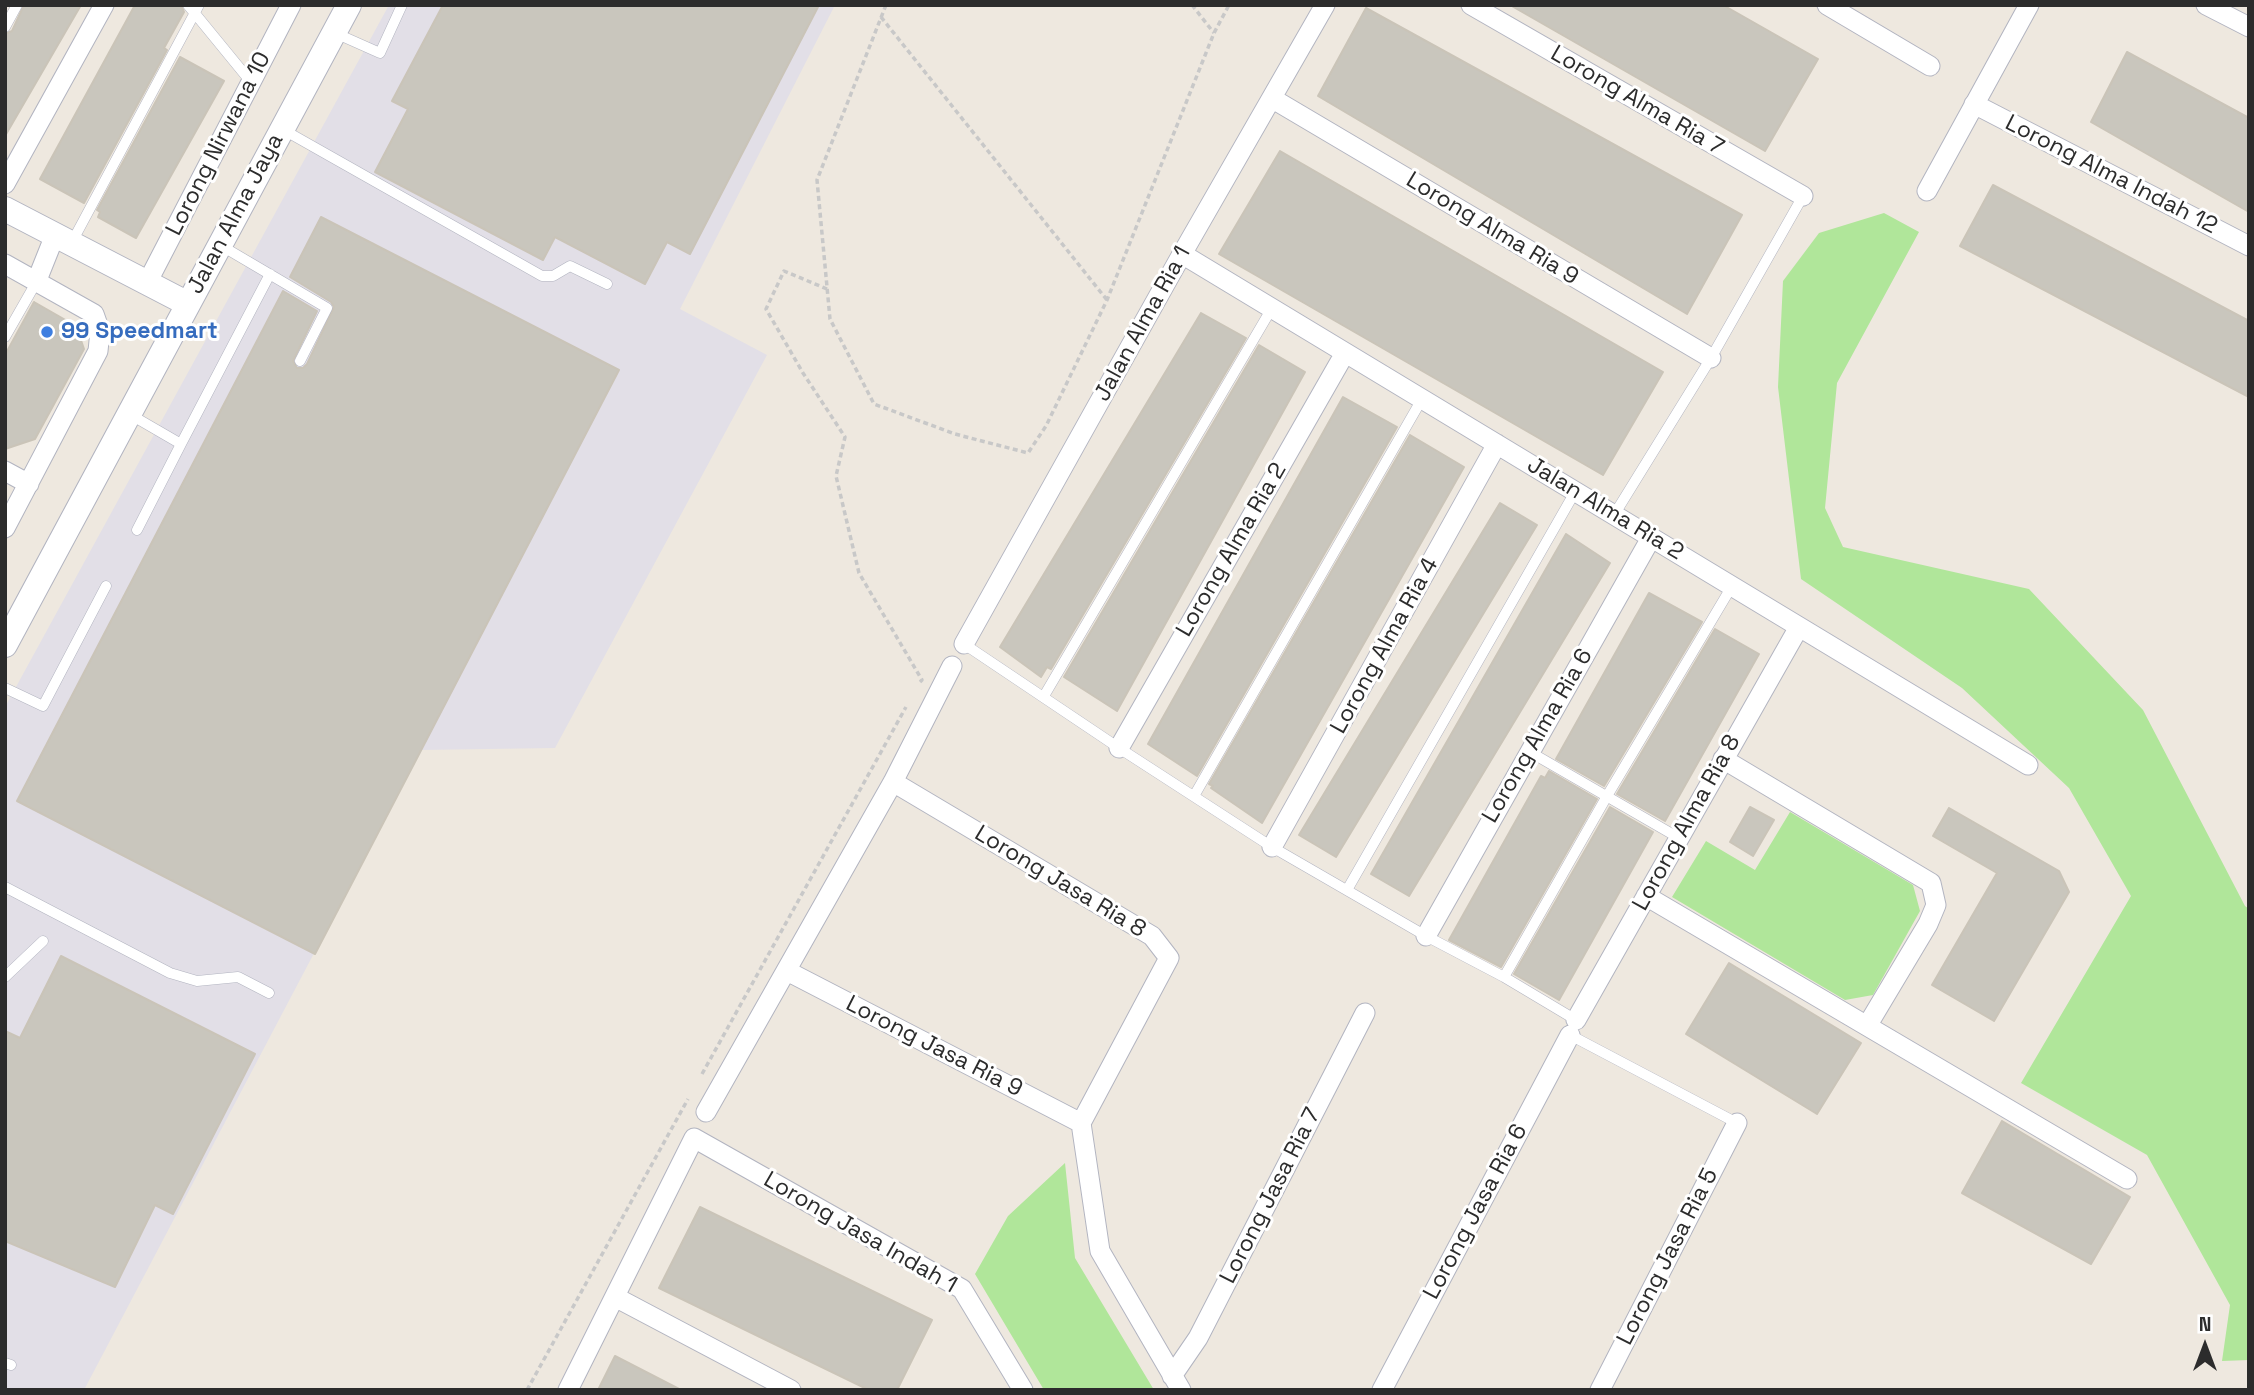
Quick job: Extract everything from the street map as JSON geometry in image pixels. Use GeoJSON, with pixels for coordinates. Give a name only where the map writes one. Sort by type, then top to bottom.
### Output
{"type":"FeatureCollection","features":[{"type":"Feature","properties":{"kind":"street"},"geometry":{"type":"LineString","coordinates":[[5,184],[104,5]]}},
{"type":"Feature","properties":{"kind":"street","name":"Lorong Nirwana 10"},"geometry":{"type":"LineString","coordinates":[[147,282],[291,5]]}},
{"type":"Feature","properties":{"kind":"street","name":"Jalan Alma Jaya"},"geometry":{"type":"LineString","coordinates":[[5,645],[349,5]]}},
{"type":"Feature","properties":{"kind":"street","name":"Jalan Alma Ria 1"},"geometry":{"type":"LineString","coordinates":[[964,644],[1325,5]]}},
{"type":"Feature","properties":{"kind":"street","name":"Lorong Alma Ria 7"},"geometry":{"type":"LineString","coordinates":[[1471,5],[1803,196]]}},
{"type":"Feature","properties":{"kind":"street"},"geometry":{"type":"LineString","coordinates":[[1827,5],[1930,66]]}},
{"type":"Feature","properties":{"kind":"street"},"geometry":{"type":"LineString","coordinates":[[1927,191],[2029,5]]}},
{"type":"Feature","properties":{"kind":"street"},"geometry":{"type":"LineString","coordinates":[[2206,5],[2249,27]]}},
{"type":"Feature","properties":{"kind":"street","name":"Lorong Alma Ria 9"},"geometry":{"type":"LineString","coordinates":[[1273,99],[1711,358]]}},
{"type":"Feature","properties":{"kind":"street","name":"Lorong Alma Indah 12"},"geometry":{"type":"LineString","coordinates":[[1974,104],[2249,246]]}},
{"type":"Feature","properties":{"kind":"street"},"geometry":{"type":"LineString","coordinates":[[5,209],[188,304]]}},
{"type":"Feature","properties":{"kind":"street"},"geometry":{"type":"LineString","coordinates":[[37,281],[63,239]]}},
{"type":"Feature","properties":{"kind":"street","name":"Jalan Alma Ria 2"},"geometry":{"type":"LineString","coordinates":[[1182,254],[2028,765]]}},
{"type":"Feature","properties":{"kind":"street"},"geometry":{"type":"LineString","coordinates":[[5,264],[93,314],[100,331],[98,351],[5,528]]}},
{"type":"Feature","properties":{"kind":"street","name":"Lorong Alma Ria 2"},"geometry":{"type":"LineString","coordinates":[[1119,748],[1345,353]]}},
{"type":"Feature","properties":{"kind":"street","name":"Lorong Alma Ria 4"},"geometry":{"type":"LineString","coordinates":[[1272,847],[1497,444]]}},
{"type":"Feature","properties":{"kind":"street"},"geometry":{"type":"LineString","coordinates":[[5,471],[29,484]]}},
{"type":"Feature","properties":{"kind":"street","name":"Lorong Alma Ria 6"},"geometry":{"type":"LineString","coordinates":[[1426,936],[1651,538]]}},
{"type":"Feature","properties":{"kind":"street","name":"Lorong Alma Ria 8"},"geometry":{"type":"LineString","coordinates":[[1573,1028],[1799,627]]}},
{"type":"Feature","properties":{"kind":"street"},"geometry":{"type":"LineString","coordinates":[[706,1112],[893,782],[952,666]]}},
{"type":"Feature","properties":{"kind":"street"},"geometry":{"type":"LineString","coordinates":[[1723,760],[1931,883],[1936,905],[1928,924],[1867,1026]]}},
{"type":"Feature","properties":{"kind":"street","name":"Lorong Jasa Ria 8"},"geometry":{"type":"LineString","coordinates":[[893,782],[1152,936],[1169,958],[1081,1123]]}},
{"type":"Feature","properties":{"kind":"street"},"geometry":{"type":"LineString","coordinates":[[1646,897],[2127,1179]]}},
{"type":"Feature","properties":{"kind":"street","name":"Lorong Jasa Ria 9"},"geometry":{"type":"LineString","coordinates":[[787,971],[1081,1123]]}},
{"type":"Feature","properties":{"kind":"street","name":"Lorong Jasa Ria 7"},"geometry":{"type":"LineString","coordinates":[[1177,1383],[1365,1013]]}},
{"type":"Feature","properties":{"kind":"street","name":"Lorong Jasa Ria 6"},"geometry":{"type":"LineString","coordinates":[[1382,1390],[1573,1028]]}},
{"type":"Feature","properties":{"kind":"street"},"geometry":{"type":"LineString","coordinates":[[1081,1123],[1100,1251],[1177,1383]]}},
{"type":"Feature","properties":{"kind":"street","name":"Lorong Jasa Ria 5"},"geometry":{"type":"LineString","coordinates":[[1600,1390],[1737,1123]]}},
{"type":"Feature","properties":{"kind":"street","name":"Lorong Jasa Indah 1"},"geometry":{"type":"LineString","coordinates":[[615,1297],[694,1138],[962,1289],[1023,1390]]}},
{"type":"Feature","properties":{"kind":"street"},"geometry":{"type":"LineString","coordinates":[[568,1390],[615,1297],[791,1390]]}},
{"type":"Feature","properties":{"kind":"lane"},"geometry":{"type":"LineString","coordinates":[[5,27],[17,5]]}},
{"type":"Feature","properties":{"kind":"lane"},"geometry":{"type":"LineString","coordinates":[[334,33],[380,53],[402,5]]}},
{"type":"Feature","properties":{"kind":"lane"},"geometry":{"type":"LineString","coordinates":[[63,239],[194,8],[251,82]]}},
{"type":"Feature","properties":{"kind":"lane"},"geometry":{"type":"LineString","coordinates":[[281,129],[542,276],[553,276],[570,266],[607,284]]}},
{"type":"Feature","properties":{"kind":"lane"},"geometry":{"type":"LineString","coordinates":[[1614,515],[1711,358],[1803,196]]}},
{"type":"Feature","properties":{"kind":"lane"},"geometry":{"type":"LineString","coordinates":[[219,245],[327,308],[300,361]]}},
{"type":"Feature","properties":{"kind":"lane"},"geometry":{"type":"LineString","coordinates":[[137,530],[270,274]]}},
{"type":"Feature","properties":{"kind":"lane"},"geometry":{"type":"LineString","coordinates":[[5,337],[37,281]]}},
{"type":"Feature","properties":{"kind":"lane"},"geometry":{"type":"LineString","coordinates":[[1044,696],[1272,308]]}},
{"type":"Feature","properties":{"kind":"lane"},"geometry":{"type":"LineString","coordinates":[[1195,796],[1422,399]]}},
{"type":"Feature","properties":{"kind":"lane"},"geometry":{"type":"LineString","coordinates":[[130,415],[181,444]]}},
{"type":"Feature","properties":{"kind":"lane"},"geometry":{"type":"LineString","coordinates":[[1348,890],[1575,492]]}},
{"type":"Feature","properties":{"kind":"lane"},"geometry":{"type":"LineString","coordinates":[[5,688],[43,706],[106,586]]}},
{"type":"Feature","properties":{"kind":"lane"},"geometry":{"type":"LineString","coordinates":[[1504,977],[1607,796],[1732,586]]}},
{"type":"Feature","properties":{"kind":"lane"},"geometry":{"type":"LineString","coordinates":[[964,644],[1272,847],[1426,936],[1504,977],[1573,1028],[1737,1123]]}},
{"type":"Feature","properties":{"kind":"lane"},"geometry":{"type":"LineString","coordinates":[[1529,751],[1679,838]]}},
{"type":"Feature","properties":{"kind":"lane"},"geometry":{"type":"LineString","coordinates":[[5,887],[170,973],[197,981],[238,977],[269,993]]}},
{"type":"Feature","properties":{"kind":"lane"},"geometry":{"type":"LineString","coordinates":[[5,977],[43,942]]}},
{"type":"Feature","properties":{"kind":"path"},"geometry":{"type":"LineString","coordinates":[[886,5],[817,180],[830,319],[874,404],[955,435],[1028,453],[1046,426],[1107,300],[1214,33],[1229,5]]}},
{"type":"Feature","properties":{"kind":"path"},"geometry":{"type":"LineString","coordinates":[[1192,5],[1214,33]]}},
{"type":"Feature","properties":{"kind":"path"},"geometry":{"type":"LineString","coordinates":[[881,17],[1107,300]]}},
{"type":"Feature","properties":{"kind":"path"},"geometry":{"type":"LineString","coordinates":[[827,289],[784,271],[766,309],[803,373],[845,436],[836,476],[859,573],[922,680],[915,692]]}},
{"type":"Feature","properties":{"kind":"path"},"geometry":{"type":"LineString","coordinates":[[701,1077],[908,704]]}},
{"type":"Feature","properties":{"kind":"path"},"geometry":{"type":"LineString","coordinates":[[527,1390],[694,1089]]}},
{"type":"Feature","properties":{"kind":"shaded area"},"geometry":{"type":"Polygon","coordinates":[[[389,5],[835,5],[680,309],[767,355],[555,748],[421,750],[84,1390],[5,1390],[5,707],[389,5]]]}},
{"type":"Feature","properties":{"kind":"green space"},"geometry":{"type":"Polygon","coordinates":[[[1884,213],[1919,232],[1837,383],[1825,508],[1843,547],[2029,589],[2143,710],[2245,906],[2249,909],[2249,1360],[2222,1361],[2230,1305],[2147,1155],[2021,1083],[2131,896],[2069,788],[1962,688],[1801,579],[1778,387],[1783,281],[1819,233],[1884,213]]]}},
{"type":"Feature","properties":{"kind":"green space"},"geometry":{"type":"Polygon","coordinates":[[[1790,812],[1913,885],[1920,911],[1873,995],[1845,1000],[1672,897],[1706,841],[1755,870],[1790,812]]]}},
{"type":"Feature","properties":{"kind":"green space"},"geometry":{"type":"Polygon","coordinates":[[[1065,1163],[1075,1258],[1154,1390],[1044,1390],[975,1274],[1008,1216],[1065,1163]]]}},
{"type":"Feature","properties":{"kind":"building"},"geometry":{"type":"Polygon","coordinates":[[[24,5],[81,5],[5,136],[5,34],[12,31],[24,5]]]}},
{"type":"Feature","properties":{"kind":"building"},"geometry":{"type":"Polygon","coordinates":[[[135,5],[181,5],[184,12],[164,48],[167,50],[84,203],[40,179],[135,5]]]}},
{"type":"Feature","properties":{"kind":"building"},"geometry":{"type":"Polygon","coordinates":[[[443,5],[819,5],[690,254],[667,242],[645,284],[555,237],[543,260],[375,172],[408,109],[392,101],[443,5]]]}},
{"type":"Feature","properties":{"kind":"building"},"geometry":{"type":"Polygon","coordinates":[[[1510,5],[1723,5],[1818,59],[1765,151],[1510,5]]]}},
{"type":"Feature","properties":{"kind":"building"},"geometry":{"type":"Polygon","coordinates":[[[1366,8],[1742,215],[1687,314],[1318,96],[1366,8]]]}},
{"type":"Feature","properties":{"kind":"building"},"geometry":{"type":"Polygon","coordinates":[[[2127,52],[2249,118],[2249,212],[2091,122],[2127,52]]]}},
{"type":"Feature","properties":{"kind":"building"},"geometry":{"type":"Polygon","coordinates":[[[180,57],[224,81],[136,238],[98,217],[100,212],[97,210],[180,57]]]}},
{"type":"Feature","properties":{"kind":"building"},"geometry":{"type":"Polygon","coordinates":[[[1280,151],[1663,372],[1603,475],[1219,254],[1280,151]]]}},
{"type":"Feature","properties":{"kind":"building"},"geometry":{"type":"Polygon","coordinates":[[[1993,185],[2249,321],[2249,397],[1960,246],[1993,185]]]}},
{"type":"Feature","properties":{"kind":"building"},"geometry":{"type":"Polygon","coordinates":[[[321,217],[619,370],[315,954],[17,801],[283,291],[317,311],[293,361],[297,368],[303,368],[307,364],[334,307],[331,302],[290,277],[321,217]]]}},
{"type":"Feature","properties":{"kind":"building"},"geometry":{"type":"Polygon","coordinates":[[[34,302],[76,326],[84,349],[35,439],[5,449],[5,355],[34,302]]]}},
{"type":"Feature","properties":{"kind":"building"},"geometry":{"type":"Polygon","coordinates":[[[1201,313],[1246,338],[1051,669],[1047,667],[1041,677],[1000,647],[1201,313]]]}},
{"type":"Feature","properties":{"kind":"building"},"geometry":{"type":"Polygon","coordinates":[[[1259,345],[1305,372],[1117,711],[1064,677],[1259,345]]]}},
{"type":"Feature","properties":{"kind":"building"},"geometry":{"type":"Polygon","coordinates":[[[1343,397],[1397,427],[1197,776],[1148,744],[1343,397]]]}},
{"type":"Feature","properties":{"kind":"building"},"geometry":{"type":"Polygon","coordinates":[[[1410,435],[1464,467],[1262,823],[1209,784],[1410,435]]]}},
{"type":"Feature","properties":{"kind":"building"},"geometry":{"type":"Polygon","coordinates":[[[1500,503],[1537,525],[1336,857],[1299,835],[1500,503]]]}},
{"type":"Feature","properties":{"kind":"building"},"geometry":{"type":"Polygon","coordinates":[[[1566,534],[1610,563],[1409,896],[1371,874],[1566,534]]]}},
{"type":"Feature","properties":{"kind":"building"},"geometry":{"type":"Polygon","coordinates":[[[1649,593],[1702,622],[1604,786],[1556,759],[1649,593]]]}},
{"type":"Feature","properties":{"kind":"building"},"geometry":{"type":"Polygon","coordinates":[[[1715,629],[1759,654],[1665,821],[1617,794],[1715,629]]]}},
{"type":"Feature","properties":{"kind":"building"},"geometry":{"type":"Polygon","coordinates":[[[1549,771],[1597,799],[1501,967],[1449,940],[1541,776],[1545,778],[1549,771]]]}},
{"type":"Feature","properties":{"kind":"building"},"geometry":{"type":"Polygon","coordinates":[[[1610,807],[1653,832],[1559,1000],[1514,974],[1610,807]]]}},
{"type":"Feature","properties":{"kind":"building"},"geometry":{"type":"Polygon","coordinates":[[[1750,807],[1774,820],[1753,856],[1730,842],[1750,807]]]}},
{"type":"Feature","properties":{"kind":"building"},"geometry":{"type":"Polygon","coordinates":[[[1949,808],[2059,871],[2069,892],[1994,1021],[1932,985],[1997,873],[1933,836],[1949,808]]]}},
{"type":"Feature","properties":{"kind":"building"},"geometry":{"type":"Polygon","coordinates":[[[61,956],[255,1054],[173,1214],[155,1205],[115,1287],[5,1241],[5,1031],[20,1038],[61,956]]]}},
{"type":"Feature","properties":{"kind":"building"},"geometry":{"type":"Polygon","coordinates":[[[1729,963],[1861,1043],[1817,1114],[1686,1034],[1729,963]]]}},
{"type":"Feature","properties":{"kind":"building"},"geometry":{"type":"Polygon","coordinates":[[[2002,1121],[2130,1197],[2091,1264],[1962,1193],[2002,1121]]]}},
{"type":"Feature","properties":{"kind":"building"},"geometry":{"type":"Polygon","coordinates":[[[700,1207],[932,1320],[897,1390],[869,1390],[659,1288],[700,1207]]]}},
{"type":"Feature","properties":{"kind":"building"},"geometry":{"type":"Polygon","coordinates":[[[615,1356],[681,1390],[598,1390],[615,1356]]]}},
{"type":"Feature","properties":{"kind":"place","name":"99 Speedmart"},"geometry":{"type":"Point","coordinates":[47,332]}}]}
